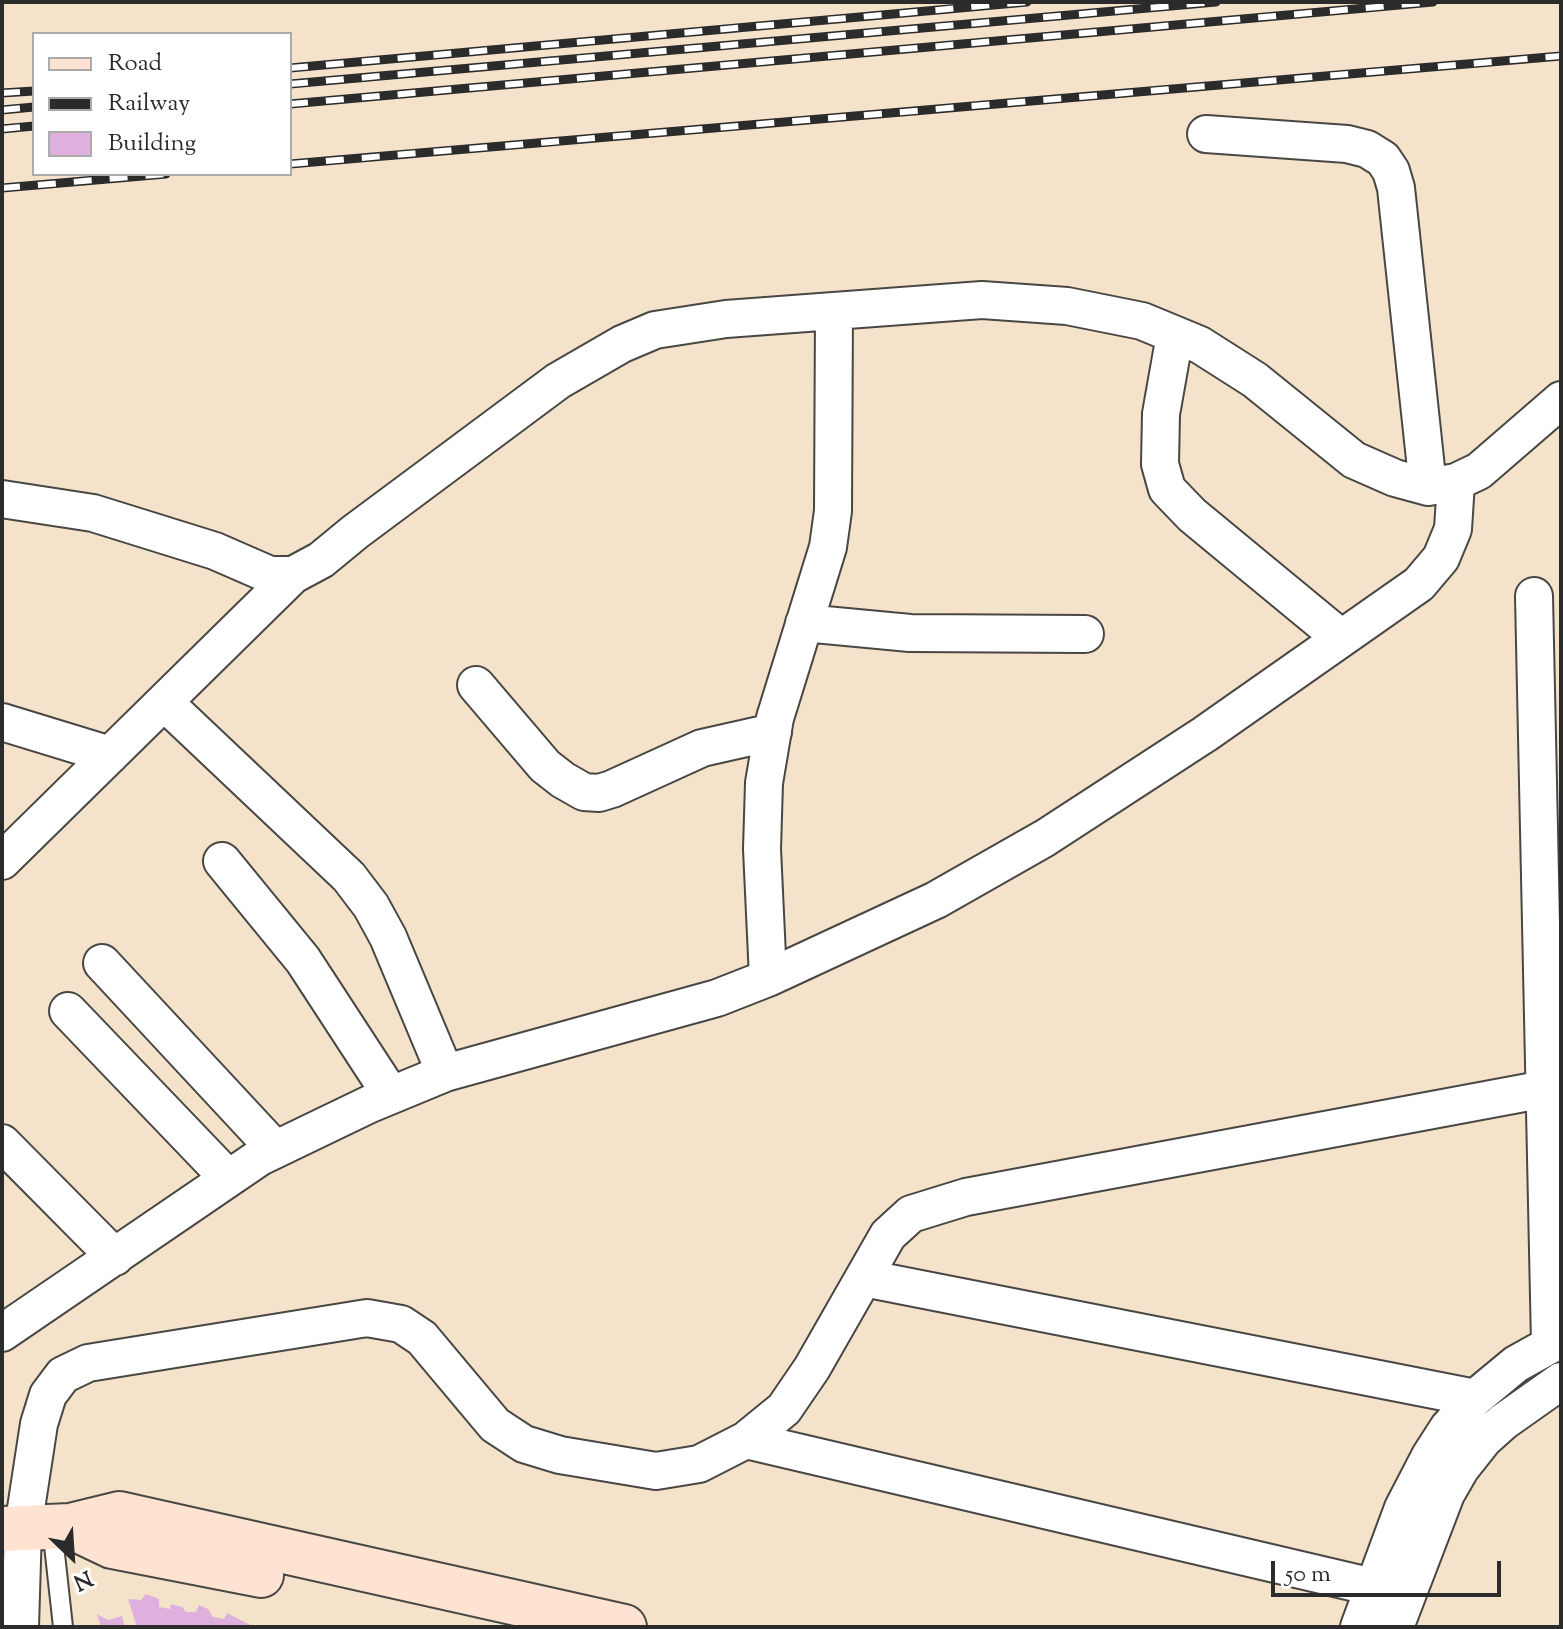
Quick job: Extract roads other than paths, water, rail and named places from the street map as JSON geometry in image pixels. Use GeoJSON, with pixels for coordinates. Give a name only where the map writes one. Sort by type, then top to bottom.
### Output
{"type":"FeatureCollection","features":[{"type":"Feature","properties":{"kind":"street"},"geometry":{"type":"LineString","coordinates":[[2,1333],[275,1149],[391,1095],[445,1073],[717,998],[768,978],[936,900],[1045,838],[1205,734],[1419,584],[1441,558],[1453,529],[1442,485],[1391,171],[1383,159],[1367,149],[1347,144],[1206,134]]}},
{"type":"Feature","properties":{"kind":"street"},"geometry":{"type":"LineString","coordinates":[[2,861],[293,575],[321,560],[558,381],[622,344],[655,330],[726,319],[982,300],[1067,306],[1142,321],[1200,345],[1255,380],[1354,460],[1395,478],[1442,485],[1479,471],[1561,400]]}},
{"type":"Feature","properties":{"kind":"street"},"geometry":{"type":"LineString","coordinates":[[768,978],[762,849],[764,783],[773,732],[828,547],[833,511],[834,311]]}},
{"type":"Feature","properties":{"kind":"street"},"geometry":{"type":"LineString","coordinates":[[1175,335],[1161,414],[1160,464],[1167,489],[1192,515],[1341,638]]}},
{"type":"Feature","properties":{"kind":"street"},"geometry":{"type":"LineString","coordinates":[[2,499],[93,513],[215,551],[270,575],[293,575]]}},
{"type":"Feature","properties":{"kind":"street"},"geometry":{"type":"LineString","coordinates":[[1359,1627],[1403,1508],[1448,1428],[1475,1398],[1516,1364],[1556,1341],[1553,1148],[1545,1089],[1552,998],[1534,596]]}},
{"type":"Feature","properties":{"kind":"street"},"geometry":{"type":"LineString","coordinates":[[804,623],[910,633],[1085,634]]}},
{"type":"Feature","properties":{"kind":"street"},"geometry":{"type":"LineString","coordinates":[[476,685],[545,766],[584,792],[599,793],[612,789],[702,748],[773,732]]}},
{"type":"Feature","properties":{"kind":"street"},"geometry":{"type":"LineString","coordinates":[[164,702],[357,887],[388,937],[445,1073]]}},
{"type":"Feature","properties":{"kind":"street"},"geometry":{"type":"LineString","coordinates":[[2,722],[110,755]]}},
{"type":"Feature","properties":{"kind":"street"},"geometry":{"type":"LineString","coordinates":[[222,861],[303,960],[391,1095]]}},
{"type":"Feature","properties":{"kind":"street"},"geometry":{"type":"LineString","coordinates":[[102,963],[275,1149]]}},
{"type":"Feature","properties":{"kind":"street"},"geometry":{"type":"LineString","coordinates":[[68,1011],[228,1178]]}},
{"type":"Feature","properties":{"kind":"street"},"geometry":{"type":"LineString","coordinates":[[20,1627],[37,1528],[39,1424],[48,1395],[63,1375],[88,1363],[367,1318],[401,1324],[422,1338],[495,1425],[524,1444],[560,1455],[656,1471],[699,1464],[746,1440],[784,1409],[812,1368],[888,1235],[911,1214],[966,1197],[1545,1089]]}},
{"type":"Feature","properties":{"kind":"street"},"geometry":{"type":"LineString","coordinates":[[2,1143],[115,1257]]}},
{"type":"Feature","properties":{"kind":"street"},"geometry":{"type":"LineString","coordinates":[[864,1278],[1475,1398]]}},
{"type":"Feature","properties":{"kind":"street"},"geometry":{"type":"LineString","coordinates":[[1395,1627],[1446,1494],[1461,1468],[1484,1439],[1503,1422],[1561,1381]]}},
{"type":"Feature","properties":{"kind":"street"},"geometry":{"type":"LineString","coordinates":[[746,1440],[1373,1587]]}},
{"type":"Feature","properties":{"kind":"street"},"geometry":{"type":"LineString","coordinates":[[37,1528],[119,1514],[624,1627]]}},
{"type":"Feature","properties":{"kind":"street"},"geometry":{"type":"LineString","coordinates":[[37,1528],[496,1627]]}},
{"type":"Feature","properties":{"kind":"lane"},"geometry":{"type":"LineString","coordinates":[[37,1528],[63,1627]]}},
{"type":"Feature","properties":{"kind":"railway"},"geometry":{"type":"LineString","coordinates":[[292,68],[1027,2]]}},
{"type":"Feature","properties":{"kind":"railway"},"geometry":{"type":"LineString","coordinates":[[292,84],[1216,2]]}},
{"type":"Feature","properties":{"kind":"railway"},"geometry":{"type":"LineString","coordinates":[[292,104],[1433,2]]}},
{"type":"Feature","properties":{"kind":"railway"},"geometry":{"type":"LineString","coordinates":[[292,164],[1561,56]]}},
{"type":"Feature","properties":{"kind":"railway"},"geometry":{"type":"LineString","coordinates":[[2,93],[32,91]]}},
{"type":"Feature","properties":{"kind":"railway"},"geometry":{"type":"LineString","coordinates":[[2,110],[32,107]]}},
{"type":"Feature","properties":{"kind":"railway"},"geometry":{"type":"LineString","coordinates":[[2,129],[32,126]]}},
{"type":"Feature","properties":{"kind":"railway"},"geometry":{"type":"LineString","coordinates":[[2,188],[143,176]]}}]}
